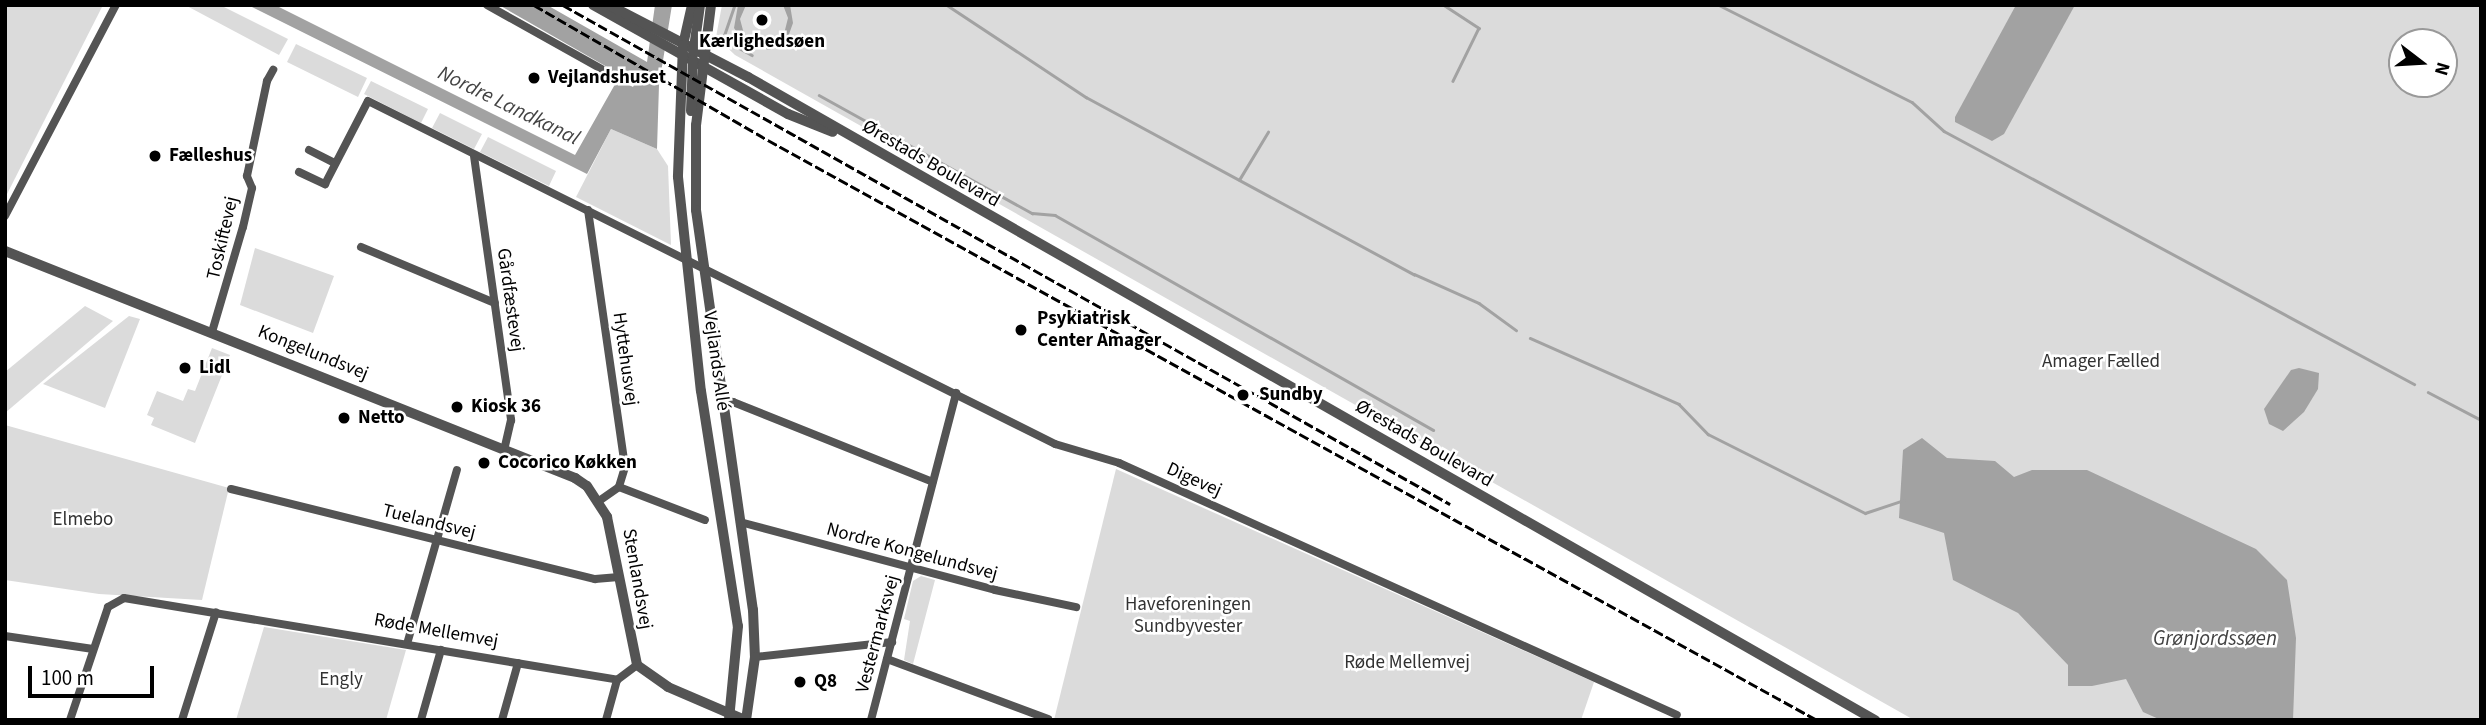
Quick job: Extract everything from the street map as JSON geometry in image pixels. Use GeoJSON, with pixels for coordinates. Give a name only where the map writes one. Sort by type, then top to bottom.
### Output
{"type":"FeatureCollection","features":[{"type":"Feature","properties":{"kind":"street"},"geometry":{"type":"LineString","coordinates":[[5,216],[116,5]]}},
{"type":"Feature","properties":{"kind":"street"},"geometry":{"type":"LineString","coordinates":[[486,5],[612,75]]}},
{"type":"Feature","properties":{"kind":"street","name":"Ørestads Boulevard"},"geometry":{"type":"LineString","coordinates":[[593,5],[645,30]]}},
{"type":"Feature","properties":{"kind":"street","name":"Ørestads Boulevard"},"geometry":{"type":"LineString","coordinates":[[609,5],[667,43],[682,57],[803,121],[847,136]]}},
{"type":"Feature","properties":{"kind":"street","name":"Vejlands Allé"},"geometry":{"type":"LineString","coordinates":[[692,5],[692,49],[697,64],[690,122],[696,130],[696,210],[740,522],[755,657],[745,720]]}},
{"type":"Feature","properties":{"kind":"street"},"geometry":{"type":"LineString","coordinates":[[697,64],[692,49],[700,5]]}},
{"type":"Feature","properties":{"kind":"street","name":"Vejlands Allé"},"geometry":{"type":"LineString","coordinates":[[711,5],[692,49],[682,57],[678,177],[685,256],[738,626],[730,717]]}},
{"type":"Feature","properties":{"kind":"street","name":"Ørestads Boulevard"},"geometry":{"type":"LineString","coordinates":[[667,43],[692,49],[1875,720]]}},
{"type":"Feature","properties":{"kind":"street","name":"Toskiftevej"},"geometry":{"type":"LineString","coordinates":[[212,332],[243,227],[251,188],[247,176],[267,81],[273,70]]}},
{"type":"Feature","properties":{"kind":"street","name":"Digevej"},"geometry":{"type":"LineString","coordinates":[[335,163],[368,101],[474,156],[685,256],[1055,444],[1119,463],[1677,715]]}},
{"type":"Feature","properties":{"kind":"street"},"geometry":{"type":"LineString","coordinates":[[299,172],[325,184],[335,163],[309,150]]}},
{"type":"Feature","properties":{"kind":"street","name":"Gårdfæstevej"},"geometry":{"type":"LineString","coordinates":[[474,156],[511,419],[505,447]]}},
{"type":"Feature","properties":{"kind":"street","name":"Hyttehusvej"},"geometry":{"type":"LineString","coordinates":[[588,210],[625,467],[619,487]]}},
{"type":"Feature","properties":{"kind":"street"},"geometry":{"type":"LineString","coordinates":[[361,247],[495,303]]}},
{"type":"Feature","properties":{"kind":"street","name":"Kongelundsvej"},"geometry":{"type":"LineString","coordinates":[[5,251],[563,470],[599,501]]}},
{"type":"Feature","properties":{"kind":"street","name":"Vestermarksvej"},"geometry":{"type":"LineString","coordinates":[[872,720],[956,393]]}},
{"type":"Feature","properties":{"kind":"street"},"geometry":{"type":"LineString","coordinates":[[722,402],[733,402],[933,482]]}},
{"type":"Feature","properties":{"kind":"street"},"geometry":{"type":"LineString","coordinates":[[407,644],[457,470]]}},
{"type":"Feature","properties":{"kind":"street"},"geometry":{"type":"LineString","coordinates":[[599,501],[619,487],[705,520]]}},
{"type":"Feature","properties":{"kind":"street","name":"Tuelandsvej"},"geometry":{"type":"LineString","coordinates":[[231,489],[600,580],[619,577]]}},
{"type":"Feature","properties":{"kind":"street","name":"Stenlandsvej"},"geometry":{"type":"LineString","coordinates":[[599,501],[612,533],[637,665]]}},
{"type":"Feature","properties":{"kind":"street","name":"Nordre Kongelundsvej"},"geometry":{"type":"LineString","coordinates":[[740,522],[911,568],[1076,607]]}},
{"type":"Feature","properties":{"kind":"street","name":"Røde Mellemvej"},"geometry":{"type":"LineString","coordinates":[[93,649],[108,607],[124,598],[617,680]]}},
{"type":"Feature","properties":{"kind":"street"},"geometry":{"type":"LineString","coordinates":[[182,720],[216,612]]}},
{"type":"Feature","properties":{"kind":"street"},"geometry":{"type":"LineString","coordinates":[[5,636],[93,649],[70,720]]}},
{"type":"Feature","properties":{"kind":"street"},"geometry":{"type":"LineString","coordinates":[[755,657],[892,642]]}},
{"type":"Feature","properties":{"kind":"street"},"geometry":{"type":"LineString","coordinates":[[421,720],[441,650]]}},
{"type":"Feature","properties":{"kind":"street"},"geometry":{"type":"LineString","coordinates":[[887,660],[1048,719]]}},
{"type":"Feature","properties":{"kind":"street"},"geometry":{"type":"LineString","coordinates":[[502,720],[517,663]]}},
{"type":"Feature","properties":{"kind":"street"},"geometry":{"type":"LineString","coordinates":[[606,720],[617,680],[637,665],[668,687],[730,717],[745,720]]}},
{"type":"Feature","properties":{"kind":"green space"},"geometry":{"type":"Polygon","coordinates":[[[5,5],[103,5],[5,198],[5,5]]]}},
{"type":"Feature","properties":{"kind":"green space"},"geometry":{"type":"Polygon","coordinates":[[[185,5],[220,5],[288,39],[279,55],[185,5]]]}},
{"type":"Feature","properties":{"kind":"green space","name":"Amager Fælled"},"geometry":{"type":"Polygon","coordinates":[[[722,5],[2481,5],[2481,720],[1914,720],[735,55],[716,37],[722,5]]]}},
{"type":"Feature","properties":{"kind":"green space"},"geometry":{"type":"Polygon","coordinates":[[[296,44],[367,78],[358,97],[287,62],[296,44]]]}},
{"type":"Feature","properties":{"kind":"green space"},"geometry":{"type":"Polygon","coordinates":[[[371,81],[428,109],[421,123],[364,94],[371,81]]]}},
{"type":"Feature","properties":{"kind":"green space"},"geometry":{"type":"Polygon","coordinates":[[[440,113],[482,134],[474,149],[432,128],[440,113]]]}},
{"type":"Feature","properties":{"kind":"green space"},"geometry":{"type":"Polygon","coordinates":[[[611,129],[657,149],[668,166],[671,245],[576,197],[611,129]]]}},
{"type":"Feature","properties":{"kind":"green space"},"geometry":{"type":"Polygon","coordinates":[[[488,137],[556,171],[549,186],[480,152],[488,137]]]}},
{"type":"Feature","properties":{"kind":"green space"},"geometry":{"type":"Polygon","coordinates":[[[255,248],[334,276],[313,333],[240,305],[255,248]]]}},
{"type":"Feature","properties":{"kind":"green space"},"geometry":{"type":"Polygon","coordinates":[[[85,306],[113,321],[5,413],[5,372],[85,306]]]}},
{"type":"Feature","properties":{"kind":"green space"},"geometry":{"type":"Polygon","coordinates":[[[129,316],[140,319],[105,408],[43,384],[129,316]]]}},
{"type":"Feature","properties":{"kind":"green space"},"geometry":{"type":"Polygon","coordinates":[[[212,348],[230,355],[195,443],[151,425],[154,418],[147,415],[157,391],[183,401],[188,389],[195,391],[212,348]]]}},
{"type":"Feature","properties":{"kind":"green space","name":"Elmebo"},"geometry":{"type":"Polygon","coordinates":[[[5,425],[229,488],[202,600],[99,594],[5,580],[5,425]]]}},
{"type":"Feature","properties":{"kind":"green space","name":"Haveforeningen Sundbyvester"},"geometry":{"type":"Polygon","coordinates":[[[1116,469],[1594,682],[1581,720],[1054,720],[1116,469]]]}},
{"type":"Feature","properties":{"kind":"green space"},"geometry":{"type":"Polygon","coordinates":[[[921,576],[935,580],[913,664],[904,660],[910,621],[904,619],[913,581],[921,576]]]}},
{"type":"Feature","properties":{"kind":"green space","name":"Engly"},"geometry":{"type":"Polygon","coordinates":[[[264,627],[406,650],[386,720],[236,720],[264,627]]]}},
{"type":"Feature","properties":{"kind":"water","name":"Nordre Landkanal"},"geometry":{"type":"Polygon","coordinates":[[[248,5],[275,5],[575,155],[618,79],[633,87],[635,83],[499,5],[547,5],[647,62],[655,5],[672,5],[659,85],[657,149],[611,129],[587,174],[248,5]]]}},
{"type":"Feature","properties":{"kind":"water"},"geometry":{"type":"Polygon","coordinates":[[[738,5],[746,5],[740,19],[744,34],[764,45],[784,34],[788,18],[783,5],[790,5],[793,23],[788,37],[770,50],[745,44],[734,28],[738,5]]]}},
{"type":"Feature","properties":{"kind":"water"},"geometry":{"type":"Polygon","coordinates":[[[2016,5],[2075,5],[2004,134],[1992,141],[1955,122],[1955,117],[2016,5]]]}},
{"type":"Feature","properties":{"kind":"water"},"geometry":{"type":"Polygon","coordinates":[[[2299,368],[2319,373],[2318,389],[2304,412],[2283,431],[2269,424],[2264,409],[2291,370],[2299,368]]]}},
{"type":"Feature","properties":{"kind":"water","name":"Grønjordssøen"},"geometry":{"type":"Polygon","coordinates":[[[1922,438],[1947,458],[1995,461],[2014,477],[2032,470],[2087,470],[2256,549],[2287,580],[2296,638],[2293,720],[2161,720],[2143,712],[2126,679],[2092,686],[2068,686],[2068,665],[2018,613],[1953,580],[1944,533],[1899,518],[1903,450],[1922,438]]]}},
{"type":"Feature","properties":{"kind":"waterway"},"geometry":{"type":"LineString","coordinates":[[735,5],[723,39],[752,55]]}},
{"type":"Feature","properties":{"kind":"waterway"},"geometry":{"type":"LineString","coordinates":[[947,5],[1086,97],[1414,274],[1479,303],[1516,330]]}},
{"type":"Feature","properties":{"kind":"waterway"},"geometry":{"type":"LineString","coordinates":[[1444,5],[1479,28],[1453,81]]}},
{"type":"Feature","properties":{"kind":"waterway"},"geometry":{"type":"LineString","coordinates":[[1719,5],[1912,102],[1944,131],[2414,384]]}},
{"type":"Feature","properties":{"kind":"waterway"},"geometry":{"type":"LineString","coordinates":[[819,95],[1032,213],[1055,215],[1433,430]]}},
{"type":"Feature","properties":{"kind":"waterway"},"geometry":{"type":"LineString","coordinates":[[1239,180],[1268,132]]}},
{"type":"Feature","properties":{"kind":"waterway"},"geometry":{"type":"LineString","coordinates":[[1530,338],[1679,404],[1708,434],[1865,513],[1904,500]]}},
{"type":"Feature","properties":{"kind":"waterway"},"geometry":{"type":"LineString","coordinates":[[2428,392],[2481,420]]}},
{"type":"Feature","properties":{"kind":"railway"},"geometry":{"type":"LineString","coordinates":[[534,5],[768,140],[1817,720]]}},
{"type":"Feature","properties":{"kind":"railway"},"geometry":{"type":"LineString","coordinates":[[563,5],[1450,504]]}},
{"type":"Feature","properties":{"kind":"place","name":"Kærlighedsøen"},"geometry":{"type":"Point","coordinates":[762,20]}},
{"type":"Feature","properties":{"kind":"place","name":"Vejlandshuset"},"geometry":{"type":"Point","coordinates":[534,78]}},
{"type":"Feature","properties":{"kind":"place","name":"Fælleshus"},"geometry":{"type":"Point","coordinates":[155,156]}},
{"type":"Feature","properties":{"kind":"place","name":"Psykiatrisk Center Amager"},"geometry":{"type":"Point","coordinates":[1021,330]}},
{"type":"Feature","properties":{"kind":"place","name":"Lidl"},"geometry":{"type":"Point","coordinates":[185,368]}},
{"type":"Feature","properties":{"kind":"place","name":"Sundby"},"geometry":{"type":"Point","coordinates":[1243,395]}},
{"type":"Feature","properties":{"kind":"place","name":"Kiosk 36"},"geometry":{"type":"Point","coordinates":[457,407]}},
{"type":"Feature","properties":{"kind":"place","name":"Netto"},"geometry":{"type":"Point","coordinates":[344,418]}},
{"type":"Feature","properties":{"kind":"place","name":"Cocorico Køkken"},"geometry":{"type":"Point","coordinates":[484,463]}},
{"type":"Feature","properties":{"kind":"place","name":"Q8"},"geometry":{"type":"Point","coordinates":[800,682]}}]}
